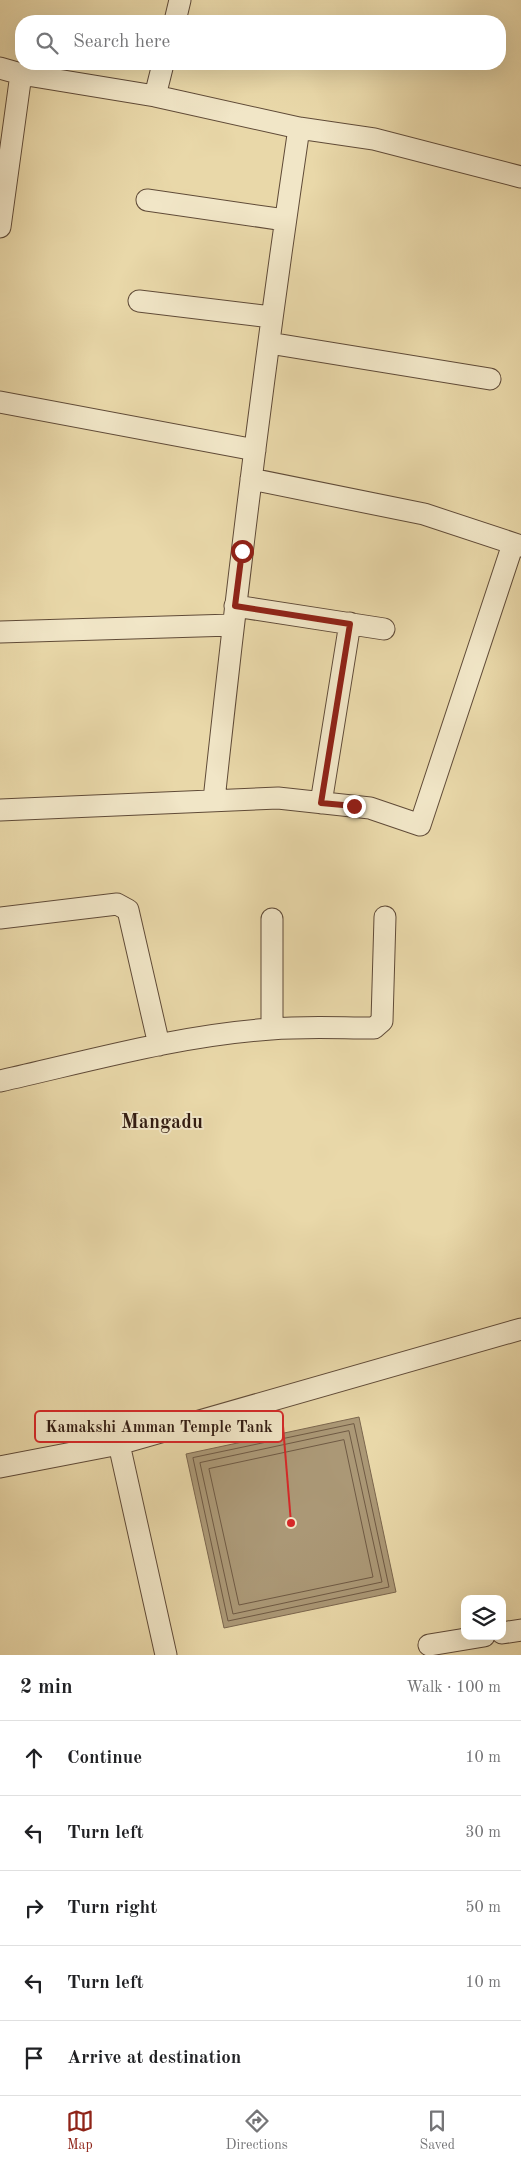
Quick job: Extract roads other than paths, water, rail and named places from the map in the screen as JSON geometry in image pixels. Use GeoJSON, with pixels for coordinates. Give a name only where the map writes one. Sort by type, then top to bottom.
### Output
{"type":"FeatureCollection","features":[{"type":"Feature","properties":{"kind":"street"},"geometry":{"type":"LineString","coordinates":[[176,15],[180,0]]}},
{"type":"Feature","properties":{"kind":"street"},"geometry":{"type":"LineString","coordinates":[[0,68],[21,74],[155,96],[299,128],[374,140],[521,177]]}},
{"type":"Feature","properties":{"kind":"street"},"geometry":{"type":"LineString","coordinates":[[155,96],[162,70]]}},
{"type":"Feature","properties":{"kind":"street"},"geometry":{"type":"LineString","coordinates":[[0,227],[21,74]]}},
{"type":"Feature","properties":{"kind":"street"},"geometry":{"type":"LineString","coordinates":[[214,800],[234,615],[271,317],[299,128]]}},
{"type":"Feature","properties":{"kind":"street"},"geometry":{"type":"LineString","coordinates":[[147,200],[285,220]]}},
{"type":"Feature","properties":{"kind":"street"},"geometry":{"type":"LineString","coordinates":[[139,302],[271,317]]}},
{"type":"Feature","properties":{"kind":"street"},"geometry":{"type":"LineString","coordinates":[[269,343],[490,379]]}},
{"type":"Feature","properties":{"kind":"street"},"geometry":{"type":"LineString","coordinates":[[0,402],[255,450]]}},
{"type":"Feature","properties":{"kind":"street"},"geometry":{"type":"LineString","coordinates":[[0,810],[278,798],[370,808],[420,825],[517,545],[424,514],[251,479]]}},
{"type":"Feature","properties":{"kind":"street"},"geometry":{"type":"LineString","coordinates":[[0,632],[234,615],[350,624],[384,629]]}},
{"type":"Feature","properties":{"kind":"street"},"geometry":{"type":"LineString","coordinates":[[321,803],[350,624]]}},
{"type":"Feature","properties":{"kind":"street"},"geometry":{"type":"LineString","coordinates":[[0,918],[117,904],[128,910],[159,1045]]}},
{"type":"Feature","properties":{"kind":"street"},"geometry":{"type":"LineString","coordinates":[[0,1081],[159,1045],[213,1035],[272,1029],[374,1028],[382,1022],[385,917]]}},
{"type":"Feature","properties":{"kind":"street"},"geometry":{"type":"LineString","coordinates":[[272,919],[272,1029]]}},
{"type":"Feature","properties":{"kind":"street"},"geometry":{"type":"LineString","coordinates":[[0,1467],[120,1444],[521,1329]]}},
{"type":"Feature","properties":{"kind":"street"},"geometry":{"type":"LineString","coordinates":[[120,1444],[166,1655]]}},
{"type":"Feature","properties":{"kind":"street"},"geometry":{"type":"LineString","coordinates":[[506,1632],[521,1630]]}},
{"type":"Feature","properties":{"kind":"street"},"geometry":{"type":"LineString","coordinates":[[429,1645],[461,1640]]}},
{"type":"Feature","properties":{"kind":"water"},"geometry":{"type":"Polygon","coordinates":[[[359,1417],[396,1592],[224,1628],[186,1454],[359,1417]]]}},
{"type":"Feature","properties":{"kind":"place","name":"Kamakshi Amman Temple Tank"},"geometry":{"type":"Point","coordinates":[291,1523]}},
{"type":"Feature","properties":{"kind":"district","name":"Mangadu"},"geometry":{"type":"Point","coordinates":[162,1121]}}]}
